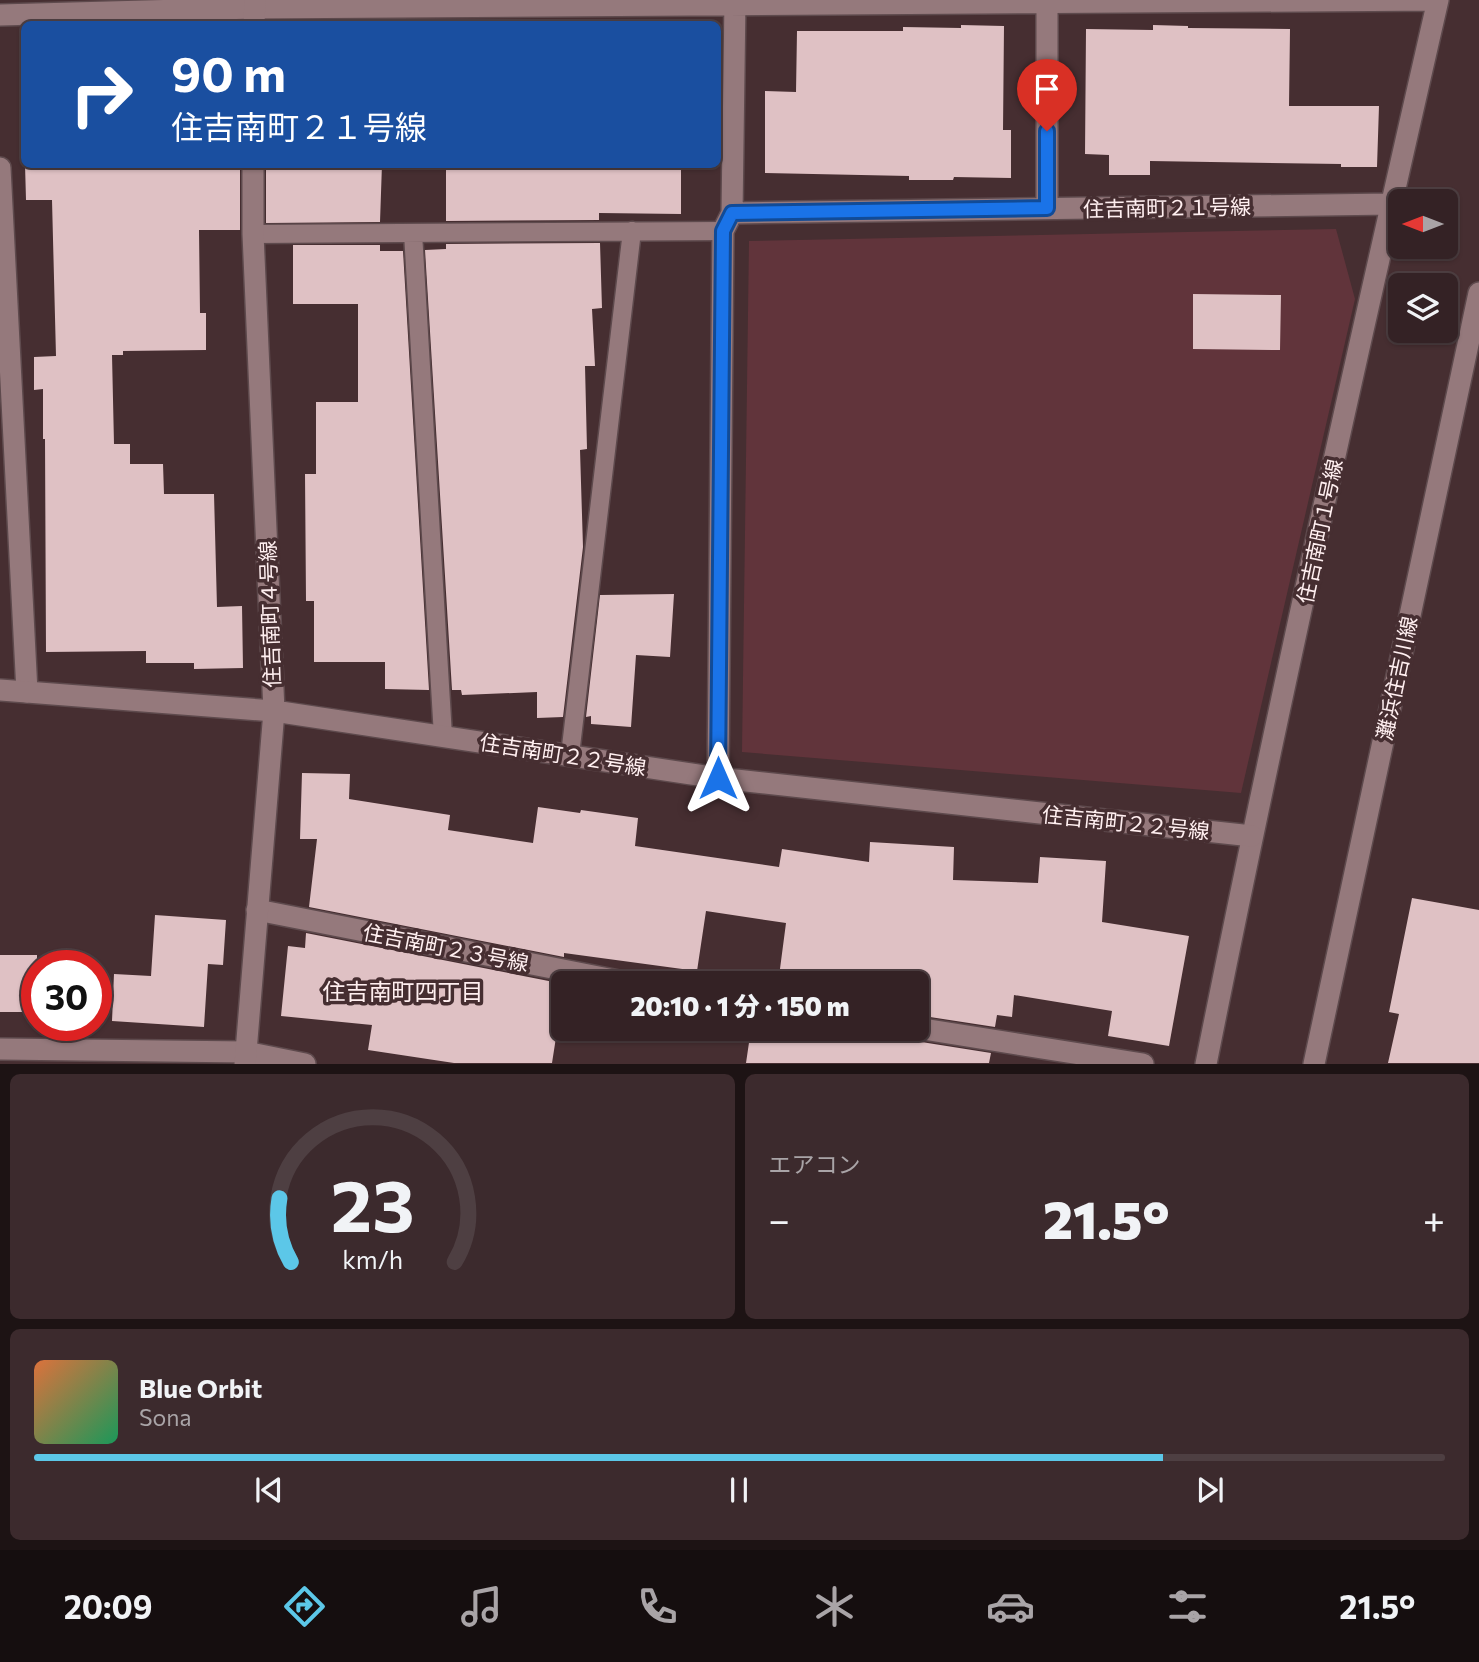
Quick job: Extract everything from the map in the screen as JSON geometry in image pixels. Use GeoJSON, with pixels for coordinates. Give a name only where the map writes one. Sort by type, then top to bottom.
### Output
{"type":"FeatureCollection","features":[{"type":"Feature","properties":{"kind":"street"},"geometry":{"type":"LineString","coordinates":[[0,15],[116,6],[254,11],[734,2],[1438,0]]}},
{"type":"Feature","properties":{"kind":"street","name":"住吉南町１号線"},"geometry":{"type":"LineString","coordinates":[[1394,189],[1438,0]]}},
{"type":"Feature","properties":{"kind":"street"},"geometry":{"type":"LineString","coordinates":[[718,778],[727,222],[734,2]]}},
{"type":"Feature","properties":{"kind":"street"},"geometry":{"type":"LineString","coordinates":[[1047,2],[1047,208]]}},
{"type":"Feature","properties":{"kind":"street"},"geometry":{"type":"LineString","coordinates":[[0,168],[27,692]]}},
{"type":"Feature","properties":{"kind":"street","name":"住吉南町４号線"},"geometry":{"type":"LineString","coordinates":[[245,1058],[274,711],[253,234],[253,168]]}},
{"type":"Feature","properties":{"kind":"street","name":"住吉南町２１号線"},"geometry":{"type":"LineString","coordinates":[[727,222],[1047,208],[1388,204]]}},
{"type":"Feature","properties":{"kind":"street","name":"住吉南町１号線"},"geometry":{"type":"LineString","coordinates":[[1206,1063],[1252,836],[1388,218]]}},
{"type":"Feature","properties":{"kind":"street","name":"灘浜住吉川線"},"geometry":{"type":"LineString","coordinates":[[1314,1063],[1479,293]]}},
{"type":"Feature","properties":{"kind":"street","name":"住吉南町２２号線"},"geometry":{"type":"LineString","coordinates":[[0,690],[274,711],[718,778],[1252,836]]}},
{"type":"Feature","properties":{"kind":"street","name":"住吉南町２３号線"},"geometry":{"type":"LineString","coordinates":[[257,910],[568,971]]}},
{"type":"Feature","properties":{"kind":"street"},"geometry":{"type":"LineString","coordinates":[[929,1030],[1143,1063]]}},
{"type":"Feature","properties":{"kind":"street"},"geometry":{"type":"LineString","coordinates":[[0,1049],[245,1058],[305,1063]]}},
{"type":"Feature","properties":{"kind":"lane"},"geometry":{"type":"LineString","coordinates":[[253,234],[632,231],[727,222]]}},
{"type":"Feature","properties":{"kind":"lane"},"geometry":{"type":"LineString","coordinates":[[570,755],[632,231]]}},
{"type":"Feature","properties":{"kind":"lane"},"geometry":{"type":"LineString","coordinates":[[412,233],[443,736]]}},
{"type":"Feature","properties":{"kind":"shaded area"},"geometry":{"type":"Polygon","coordinates":[[[1336,229],[1355,299],[1241,793],[742,752],[749,241],[1336,229]]]}},
{"type":"Feature","properties":{"kind":"building"},"geometry":{"type":"Polygon","coordinates":[[[961,25],[1004,26],[1003,130],[1011,130],[1011,178],[954,177],[953,180],[909,180],[909,176],[765,173],[765,91],[796,92],[797,31],[903,31],[903,27],[961,28],[961,25]]]}},
{"type":"Feature","properties":{"kind":"building"},"geometry":{"type":"Polygon","coordinates":[[[1153,25],[1290,29],[1289,106],[1379,106],[1377,167],[1150,161],[1150,175],[1109,175],[1109,155],[1085,154],[1086,29],[1153,30],[1153,25]]]}},
{"type":"Feature","properties":{"kind":"building"},"geometry":{"type":"Polygon","coordinates":[[[25,168],[240,168],[240,230],[199,230],[200,313],[206,313],[206,350],[123,351],[123,355],[112,355],[114,444],[130,444],[130,464],[163,464],[164,494],[214,494],[217,607],[242,606],[243,668],[194,669],[194,663],[146,663],[146,651],[46,652],[43,389],[34,390],[34,357],[56,356],[52,200],[26,200],[25,168]]]}},
{"type":"Feature","properties":{"kind":"building"},"geometry":{"type":"Polygon","coordinates":[[[266,168],[382,168],[380,222],[266,223],[266,168]]]}},
{"type":"Feature","properties":{"kind":"building"},"geometry":{"type":"Polygon","coordinates":[[[446,168],[681,168],[681,214],[599,213],[599,220],[446,221],[446,168]]]}},
{"type":"Feature","properties":{"kind":"building"},"geometry":{"type":"Polygon","coordinates":[[[600,243],[602,308],[592,309],[595,366],[585,366],[587,449],[580,450],[583,547],[563,717],[537,718],[537,692],[462,695],[461,690],[452,690],[425,250],[446,249],[446,244],[600,243]]]}},
{"type":"Feature","properties":{"kind":"building"},"geometry":{"type":"Polygon","coordinates":[[[293,245],[380,245],[380,251],[403,251],[429,690],[385,689],[385,662],[314,662],[314,601],[306,601],[305,474],[316,474],[316,402],[358,402],[358,304],[293,304],[293,245]]]}},
{"type":"Feature","properties":{"kind":"building"},"geometry":{"type":"Polygon","coordinates":[[[1193,294],[1281,295],[1280,350],[1193,349],[1193,294]]]}},
{"type":"Feature","properties":{"kind":"building"},"geometry":{"type":"Polygon","coordinates":[[[674,594],[670,657],[636,655],[631,727],[591,724],[591,716],[586,717],[600,595],[674,594]]]}},
{"type":"Feature","properties":{"kind":"building"},"geometry":{"type":"Polygon","coordinates":[[[302,773],[350,774],[349,799],[450,815],[448,830],[533,843],[538,807],[638,818],[635,846],[779,867],[782,849],[869,862],[870,842],[954,847],[953,880],[1038,883],[1040,857],[1106,861],[1102,922],[1189,936],[1169,1046],[1108,1036],[1112,1011],[1014,995],[1012,1017],[997,1015],[995,1027],[929,1017],[929,971],[780,971],[786,923],[706,911],[697,971],[564,953],[564,957],[309,907],[317,839],[300,839],[302,773]]]}},
{"type":"Feature","properties":{"kind":"building"},"geometry":{"type":"Polygon","coordinates":[[[1412,898],[1479,910],[1479,1063],[1388,1063],[1399,1014],[1389,1012],[1412,898]]]}},
{"type":"Feature","properties":{"kind":"building"},"geometry":{"type":"Polygon","coordinates":[[[155,915],[226,920],[223,965],[208,964],[204,1027],[112,1021],[114,974],[151,976],[155,915]]]}},
{"type":"Feature","properties":{"kind":"building"},"geometry":{"type":"Polygon","coordinates":[[[306,933],[551,981],[551,1041],[555,1041],[552,1063],[454,1063],[368,1050],[372,1025],[281,1016],[288,946],[305,948],[306,933]]]}},
{"type":"Feature","properties":{"kind":"building"},"geometry":{"type":"Polygon","coordinates":[[[0,955],[21,955],[21,1012],[0,1012],[0,955]]]}},
{"type":"Feature","properties":{"kind":"building"},"geometry":{"type":"Polygon","coordinates":[[[749,1041],[915,1041],[991,1053],[989,1063],[746,1063],[749,1041]]]}},
{"type":"Feature","properties":{"kind":"district","name":"住吉南町四丁目"},"geometry":{"type":"Point","coordinates":[403,991]}},
{"type":"Feature","properties":{"kind":"route"},"geometry":{"type":"LineString","coordinates":[[718,778],[723,231],[732,213],[1047,208],[1047,131]]}}]}
